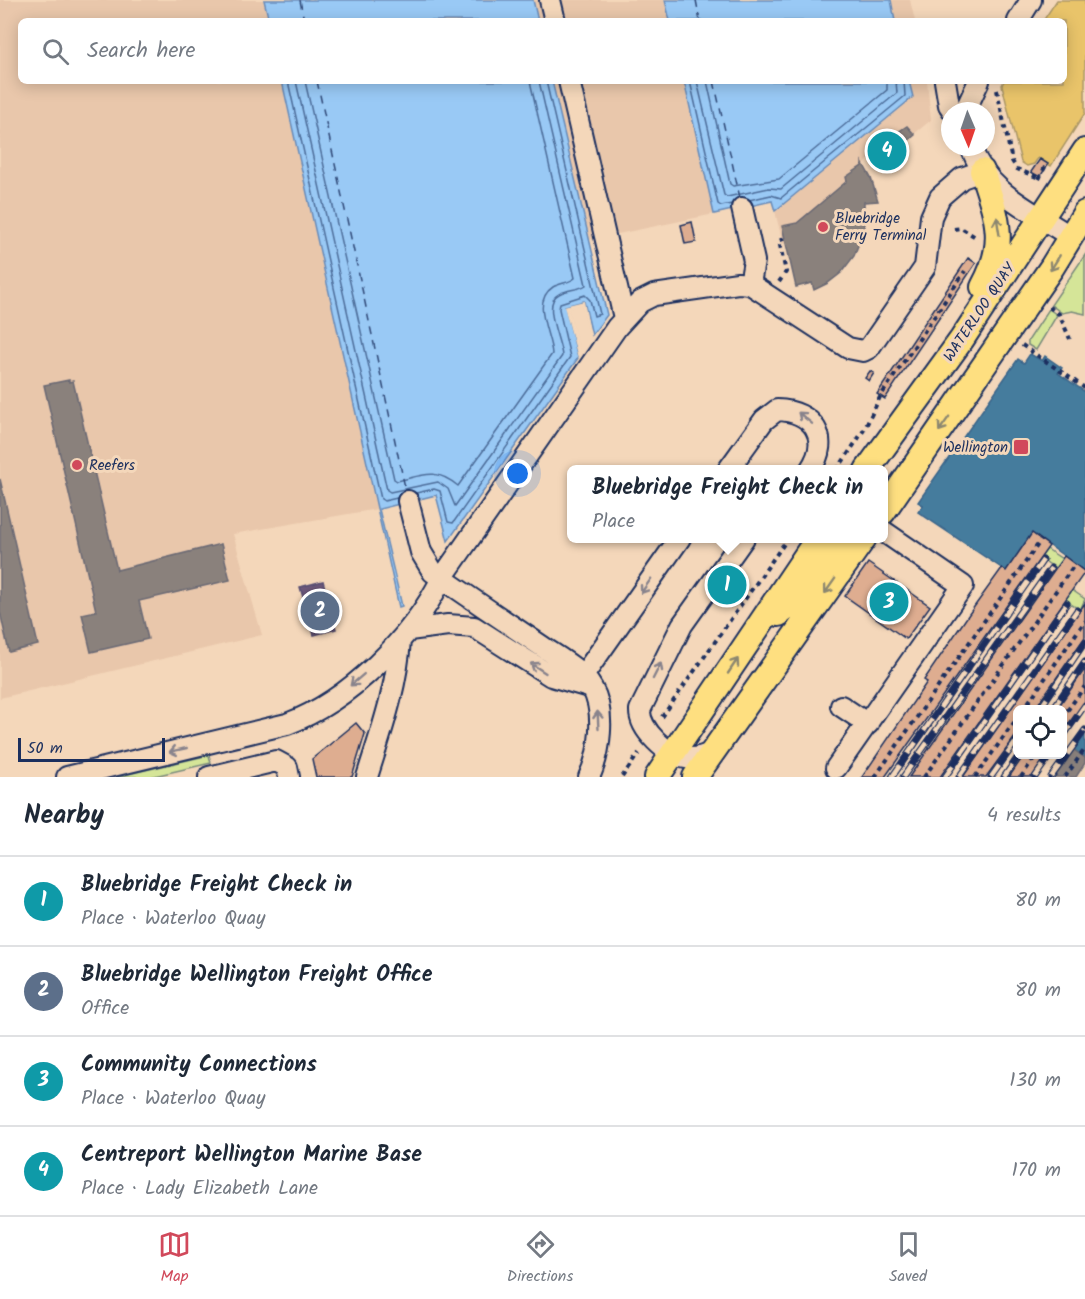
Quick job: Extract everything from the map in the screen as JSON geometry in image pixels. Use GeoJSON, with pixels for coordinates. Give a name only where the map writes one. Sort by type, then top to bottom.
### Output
{"type":"FeatureCollection","features":[{"type":"Feature","properties":{"kind":"main road","name":"WATERLOO QUAY"},"geometry":{"type":"LineString","coordinates":[[871,465],[962,339],[1043,218],[1078,176],[1085,151]]}},
{"type":"Feature","properties":{"kind":"main road"},"geometry":{"type":"LineString","coordinates":[[962,339],[998,251],[999,228],[982,171]]}},
{"type":"Feature","properties":{"kind":"main road"},"geometry":{"type":"LineString","coordinates":[[888,505],[1071,237],[1085,213]]}},
{"type":"Feature","properties":{"kind":"main road"},"geometry":{"type":"LineString","coordinates":[[656,777],[674,754],[816,543]]}},
{"type":"Feature","properties":{"kind":"main road"},"geometry":{"type":"LineString","coordinates":[[756,632],[799,598],[838,543]]}},
{"type":"Feature","properties":{"kind":"main road"},"geometry":{"type":"LineString","coordinates":[[695,777],[860,543]]}},
{"type":"Feature","properties":{"kind":"street"},"geometry":{"type":"LineString","coordinates":[[550,0],[554,18]]}},
{"type":"Feature","properties":{"kind":"street"},"geometry":{"type":"LineString","coordinates":[[1020,18],[1031,0]]}},
{"type":"Feature","properties":{"kind":"street"},"geometry":{"type":"LineString","coordinates":[[570,84],[624,318]]}},
{"type":"Feature","properties":{"kind":"street"},"geometry":{"type":"LineString","coordinates":[[945,84],[948,102]]}},
{"type":"Feature","properties":{"kind":"street"},"geometry":{"type":"LineString","coordinates":[[972,102],[987,84]]}},
{"type":"Feature","properties":{"kind":"street"},"geometry":{"type":"LineString","coordinates":[[975,156],[982,171],[1003,194],[1071,237]]}},
{"type":"Feature","properties":{"kind":"street"},"geometry":{"type":"LineString","coordinates":[[67,777],[304,718],[344,691],[404,635],[429,605],[442,579],[624,318],[640,302],[654,295],[738,283],[750,284],[848,348],[863,351],[870,348],[925,267],[931,217],[940,197],[962,178],[982,171]]}},
{"type":"Feature","properties":{"kind":"street"},"geometry":{"type":"LineString","coordinates":[[742,208],[754,261],[750,284]]}},
{"type":"Feature","properties":{"kind":"street"},"geometry":{"type":"LineString","coordinates":[[732,465],[764,420],[777,410],[800,412],[815,427],[819,450],[812,465]]}},
{"type":"Feature","properties":{"kind":"street"},"geometry":{"type":"LineString","coordinates":[[408,501],[425,564],[582,682],[596,699],[599,737],[594,765],[588,777]]}},
{"type":"Feature","properties":{"kind":"street"},"geometry":{"type":"LineString","coordinates":[[836,768],[963,586],[888,534]]}},
{"type":"Feature","properties":{"kind":"street"},"geometry":{"type":"LineString","coordinates":[[582,682],[677,543]]}},
{"type":"Feature","properties":{"kind":"street"},"geometry":{"type":"LineString","coordinates":[[713,752],[694,758],[674,754],[651,734],[639,716],[650,686],[682,625],[740,543]]}},
{"type":"Feature","properties":{"kind":"street"},"geometry":{"type":"LineString","coordinates":[[404,635],[448,625],[474,627],[550,676],[582,682]]}},
{"type":"Feature","properties":{"kind":"street"},"geometry":{"type":"LineString","coordinates":[[367,777],[391,701],[404,635]]}},
{"type":"Feature","properties":{"kind":"street"},"geometry":{"type":"LineString","coordinates":[[842,706],[868,724]]}},
{"type":"Feature","properties":{"kind":"street"},"geometry":{"type":"LineString","coordinates":[[651,734],[656,756],[656,777]]}},
{"type":"Feature","properties":{"kind":"street"},"geometry":{"type":"LineString","coordinates":[[209,777],[279,771]]}},
{"type":"Feature","properties":{"kind":"path"},"geometry":{"type":"LineString","coordinates":[[989,84],[998,99],[1012,161],[1017,169],[1039,179],[1047,163]]}},
{"type":"Feature","properties":{"kind":"path"},"geometry":{"type":"LineString","coordinates":[[954,229],[967,231],[981,240]]}},
{"type":"Feature","properties":{"kind":"path"},"geometry":{"type":"LineString","coordinates":[[776,286],[786,272],[779,241],[785,238]]}},
{"type":"Feature","properties":{"kind":"path"},"geometry":{"type":"LineString","coordinates":[[840,465],[864,430],[880,397],[968,267]]}},
{"type":"Feature","properties":{"kind":"path"},"geometry":{"type":"LineString","coordinates":[[1046,304],[1059,314],[1070,339]]}},
{"type":"Feature","properties":{"kind":"path"},"geometry":{"type":"LineString","coordinates":[[1019,343],[1085,388]]}},
{"type":"Feature","properties":{"kind":"path"},"geometry":{"type":"LineString","coordinates":[[875,777],[1041,540]]}},
{"type":"Feature","properties":{"kind":"path"},"geometry":{"type":"LineString","coordinates":[[662,717],[784,543]]}},
{"type":"Feature","properties":{"kind":"path"},"geometry":{"type":"LineString","coordinates":[[924,777],[1075,564]]}},
{"type":"Feature","properties":{"kind":"path"},"geometry":{"type":"LineString","coordinates":[[1026,705],[1085,621]]}},
{"type":"Feature","properties":{"kind":"path"},"geometry":{"type":"LineString","coordinates":[[1067,711],[1085,686]]}},
{"type":"Feature","properties":{"kind":"path"},"geometry":{"type":"LineString","coordinates":[[975,777],[1013,723]]}},
{"type":"Feature","properties":{"kind":"path"},"geometry":{"type":"LineString","coordinates":[[1065,777],[1085,749]]}},
{"type":"Feature","properties":{"kind":"path"},"geometry":{"type":"LineString","coordinates":[[622,777],[639,753]]}},
{"type":"Feature","properties":{"kind":"path"},"geometry":{"type":"LineString","coordinates":[[1021,777],[1033,759]]}},
{"type":"Feature","properties":{"kind":"shaded area"},"geometry":{"type":"Polygon","coordinates":[[[0,0],[264,0],[268,18],[18,18],[18,84],[283,84],[377,509],[233,534],[262,635],[0,698],[0,0]]]}},
{"type":"Feature","properties":{"kind":"shaded area"},"geometry":{"type":"Polygon","coordinates":[[[533,0],[665,0],[669,18],[537,18],[533,0]]]}},
{"type":"Feature","properties":{"kind":"shaded area"},"geometry":{"type":"Polygon","coordinates":[[[891,0],[910,0],[914,18],[894,18],[891,0]]]}},
{"type":"Feature","properties":{"kind":"shaded area"},"geometry":{"type":"Polygon","coordinates":[[[553,84],[685,84],[714,214],[589,240],[553,84]]]}},
{"type":"Feature","properties":{"kind":"shaded area"},"geometry":{"type":"Polygon","coordinates":[[[910,84],[927,84],[931,120],[914,134],[907,126],[897,135],[894,133],[864,165],[861,163],[862,166],[846,176],[847,181],[797,223],[782,226],[786,243],[783,244],[775,211],[913,97],[910,84]]]}},
{"type":"Feature","properties":{"kind":"green space"},"geometry":{"type":"Polygon","coordinates":[[[1085,255],[1085,314],[1072,311],[1062,313],[1051,305],[1085,255]]]}},
{"type":"Feature","properties":{"kind":"green space"},"geometry":{"type":"Polygon","coordinates":[[[1049,309],[1057,315],[1036,350],[1028,345],[1028,341],[1049,309]]]}},
{"type":"Feature","properties":{"kind":"green space"},"geometry":{"type":"Polygon","coordinates":[[[1047,549],[1062,559],[1055,568],[1040,558],[1047,549]]]}},
{"type":"Feature","properties":{"kind":"green space"},"geometry":{"type":"Polygon","coordinates":[[[1072,590],[1085,599],[1080,610],[1065,600],[1072,590]]]}},
{"type":"Feature","properties":{"kind":"green space"},"geometry":{"type":"Polygon","coordinates":[[[209,755],[211,763],[150,777],[116,777],[209,755]]]}},
{"type":"Feature","properties":{"kind":"water"},"geometry":{"type":"Polygon","coordinates":[[[264,0],[533,0],[537,18],[268,18],[264,0]]]}},
{"type":"Feature","properties":{"kind":"water"},"geometry":{"type":"Polygon","coordinates":[[[665,0],[891,0],[894,18],[669,18],[665,0]]]}},
{"type":"Feature","properties":{"kind":"water"},"geometry":{"type":"Polygon","coordinates":[[[283,84],[553,84],[607,315],[592,335],[584,301],[565,306],[578,358],[448,541],[436,495],[379,509],[402,606],[399,607],[283,84]]]}},
{"type":"Feature","properties":{"kind":"water"},"geometry":{"type":"Polygon","coordinates":[[[685,84],[910,84],[913,97],[775,211],[772,201],[714,214],[685,84]]]}},
{"type":"Feature","properties":{"kind":"pier"},"geometry":{"type":"Polygon","coordinates":[[[584,301],[591,338],[582,304],[568,308],[580,354],[578,358],[564,306],[584,301]]]}},
{"type":"Feature","properties":{"kind":"building: Homes"},"geometry":{"type":"Polygon","coordinates":[[[1057,0],[1085,0],[1085,113],[1051,166],[1038,158],[1034,164],[1027,166],[1021,162],[1002,85],[1067,84],[1067,18],[1045,18],[1057,0]]]}},
{"type":"Feature","properties":{"kind":"building: Offices"},"geometry":{"type":"Polygon","coordinates":[[[323,581],[336,629],[314,635],[300,587],[323,581]]]}},
{"type":"Feature","properties":{"kind":"building: Public","name":"Wellington"},"geometry":{"type":"Polygon","coordinates":[[[1030,354],[1042,361],[1045,356],[1062,368],[1058,373],[1085,392],[1085,571],[1032,533],[1006,571],[918,512],[923,505],[918,502],[1018,359],[1024,363],[1030,354]]]}},
{"type":"Feature","properties":{"kind":"building: Public"},"geometry":{"type":"Polygon","coordinates":[[[1085,734],[1085,758],[1074,750],[1085,734]]]}},
{"type":"Feature","properties":{"kind":"building: Industry"},"geometry":{"type":"Polygon","coordinates":[[[907,126],[915,135],[877,167],[870,158],[886,145],[883,142],[907,126]]]}},
{"type":"Feature","properties":{"kind":"building: Industry","name":"Bluebridge Ferry Terminal"},"geometry":{"type":"Polygon","coordinates":[[[862,162],[871,178],[878,201],[864,202],[864,230],[854,256],[841,273],[828,283],[814,290],[812,283],[796,287],[782,226],[797,223],[847,181],[846,177],[862,166],[862,162]]]}},
{"type":"Feature","properties":{"kind":"building: Industry","name":"Reefers"},"geometry":{"type":"Polygon","coordinates":[[[69,380],[69,382],[73,381],[117,570],[221,544],[230,580],[139,601],[148,639],[91,652],[82,614],[96,611],[44,385],[69,380]]]}},
{"type":"Feature","properties":{"kind":"building: Industry"},"geometry":{"type":"Polygon","coordinates":[[[0,479],[38,645],[9,652],[0,612],[0,479]]]}},
{"type":"Feature","properties":{"kind":"building: Industry"},"geometry":{"type":"Polygon","coordinates":[[[1074,750],[1085,758],[1085,763],[1076,777],[1055,777],[1074,750]]]}},
{"type":"Feature","properties":{"kind":"building: Other"},"geometry":{"type":"Polygon","coordinates":[[[1040,159],[1048,164],[1040,177],[1031,172],[1040,159]]]}},
{"type":"Feature","properties":{"kind":"building: Other"},"geometry":{"type":"Polygon","coordinates":[[[692,222],[696,242],[685,244],[681,225],[692,222]]]}},
{"type":"Feature","properties":{"kind":"building: Other"},"geometry":{"type":"Polygon","coordinates":[[[968,258],[976,263],[885,399],[877,394],[968,258]]]}},
{"type":"Feature","properties":{"kind":"building: Other"},"geometry":{"type":"Polygon","coordinates":[[[870,371],[874,373],[869,381],[865,378],[870,371]]]}},
{"type":"Feature","properties":{"kind":"building: Other"},"geometry":{"type":"Polygon","coordinates":[[[1032,533],[1049,546],[885,777],[862,777],[927,682],[924,680],[969,614],[1002,568],[1006,571],[1032,533]]]}},
{"type":"Feature","properties":{"kind":"building: Other"},"geometry":{"type":"Polygon","coordinates":[[[1064,556],[1085,572],[940,777],[909,777],[1064,556]]]}},
{"type":"Feature","properties":{"kind":"building: Other"},"geometry":{"type":"Polygon","coordinates":[[[868,563],[930,606],[906,639],[845,596],[868,563]]]}},
{"type":"Feature","properties":{"kind":"building: Other"},"geometry":{"type":"Polygon","coordinates":[[[727,575],[736,581],[726,596],[718,590],[727,575]]]}},
{"type":"Feature","properties":{"kind":"building: Other"},"geometry":{"type":"Polygon","coordinates":[[[1085,603],[1085,637],[1037,705],[1013,705],[1085,603]]]}},
{"type":"Feature","properties":{"kind":"building: Other"},"geometry":{"type":"Polygon","coordinates":[[[1085,669],[1085,702],[1067,727],[1067,705],[1060,705],[1085,669]]]}},
{"type":"Feature","properties":{"kind":"building: Other"},"geometry":{"type":"Polygon","coordinates":[[[1013,706],[1013,740],[986,777],[963,777],[1013,706]]]}},
{"type":"Feature","properties":{"kind":"building: Other"},"geometry":{"type":"Polygon","coordinates":[[[356,723],[365,734],[352,777],[316,777],[312,759],[356,723]]]}},
{"type":"Feature","properties":{"kind":"building: Other"},"geometry":{"type":"Polygon","coordinates":[[[1022,759],[1045,759],[1032,777],[1009,777],[1022,759]]]}},
{"type":"Feature","properties":{"kind":"ferry route"},"geometry":{"type":"LineString","coordinates":[[300,0],[303,18]]}},
{"type":"Feature","properties":{"kind":"ferry route"},"geometry":{"type":"LineString","coordinates":[[696,0],[699,18]]}},
{"type":"Feature","properties":{"kind":"ferry route"},"geometry":{"type":"LineString","coordinates":[[318,84],[406,492]]}},
{"type":"Feature","properties":{"kind":"ferry route"},"geometry":{"type":"LineString","coordinates":[[715,84],[740,198]]}},
{"type":"Feature","properties":{"kind":"railway"},"geometry":{"type":"LineString","coordinates":[[892,777],[1043,560]]}},
{"type":"Feature","properties":{"kind":"railway"},"geometry":{"type":"LineString","coordinates":[[903,777],[1051,568]]}},
{"type":"Feature","properties":{"kind":"railway"},"geometry":{"type":"LineString","coordinates":[[945,777],[1067,603]]}},
{"type":"Feature","properties":{"kind":"railway"},"geometry":{"type":"LineString","coordinates":[[959,777],[1077,610]]}},
{"type":"Feature","properties":{"kind":"railway"},"geometry":{"type":"LineString","coordinates":[[1042,705],[1085,642]]}},
{"type":"Feature","properties":{"kind":"railway"},"geometry":{"type":"LineString","coordinates":[[1055,705],[1085,662]]}},
{"type":"Feature","properties":{"kind":"railway"},"geometry":{"type":"LineString","coordinates":[[1067,731],[1085,705]]}},
{"type":"Feature","properties":{"kind":"railway"},"geometry":{"type":"LineString","coordinates":[[1051,777],[1085,730]]}},
{"type":"Feature","properties":{"kind":"railway"},"geometry":{"type":"LineString","coordinates":[[991,777],[1013,746]]}},
{"type":"Feature","properties":{"kind":"railway"},"geometry":{"type":"LineString","coordinates":[[1004,777],[1017,759]]}},
{"type":"Feature","properties":{"kind":"railway"},"geometry":{"type":"LineString","coordinates":[[1035,777],[1048,759]]}},
{"type":"Feature","properties":{"kind":"place","name":"Centreport Wellington Marine Base"},"geometry":{"type":"Point","coordinates":[887,151]}},
{"type":"Feature","properties":{"kind":"place","name":"Bluebridge Ferry Terminal"},"geometry":{"type":"Point","coordinates":[823,227]}},
{"type":"Feature","properties":{"kind":"place","name":"Wellington"},"geometry":{"type":"Point","coordinates":[1021,447]}},
{"type":"Feature","properties":{"kind":"place","name":"Reefers"},"geometry":{"type":"Point","coordinates":[77,465]}},
{"type":"Feature","properties":{"kind":"place","name":"Bluebridge Freight Check in"},"geometry":{"type":"Point","coordinates":[727,585]}},
{"type":"Feature","properties":{"kind":"place","name":"Community Connections"},"geometry":{"type":"Point","coordinates":[889,602]}},
{"type":"Feature","properties":{"kind":"place","name":"Bluebridge Wellington Freight Office"},"geometry":{"type":"Point","coordinates":[320,611]}}]}
